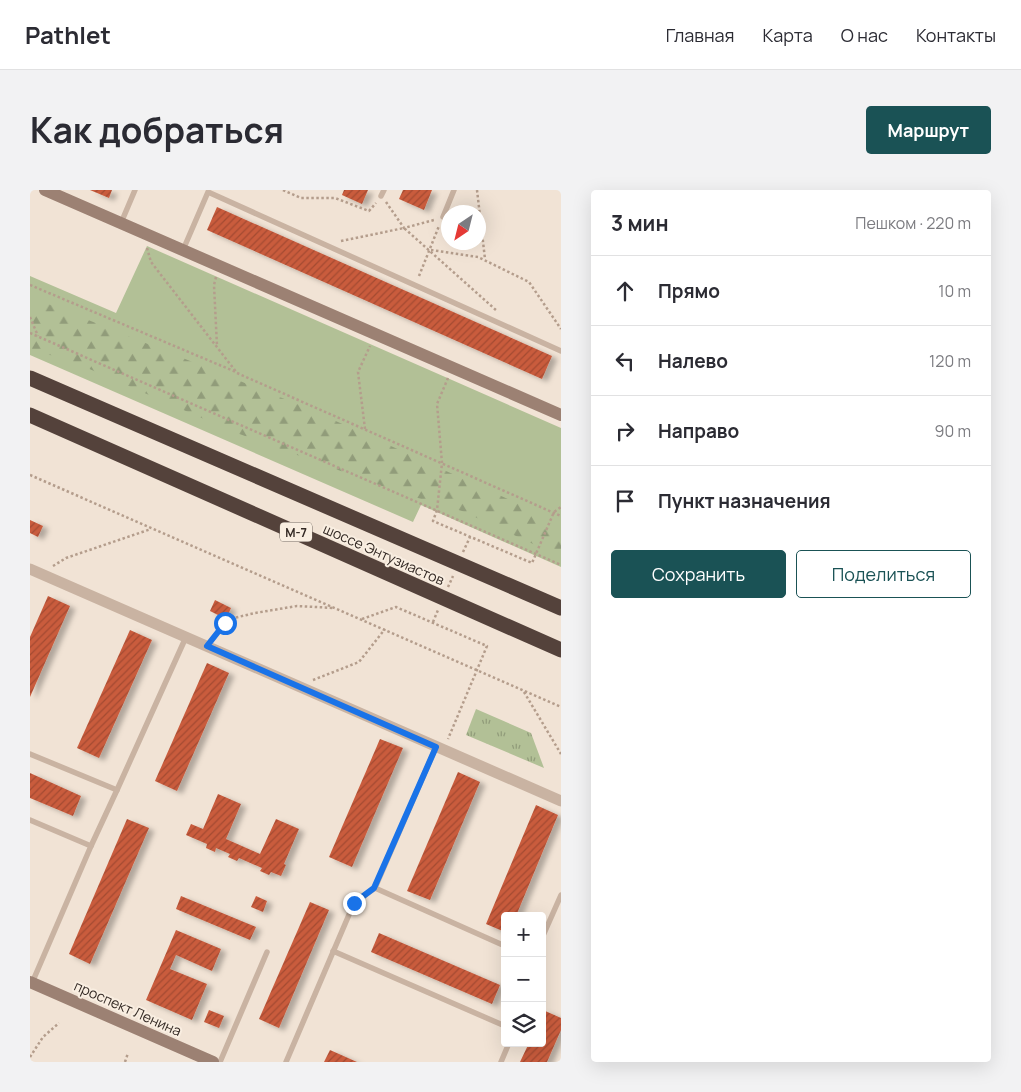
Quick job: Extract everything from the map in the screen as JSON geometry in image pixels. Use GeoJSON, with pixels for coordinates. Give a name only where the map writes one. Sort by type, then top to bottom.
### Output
{"type":"FeatureCollection","features":[{"type":"Feature","properties":{"kind":"highway","name":"шоссе Энтузиастов"},"geometry":{"type":"LineString","coordinates":[[30,378],[561,608]]}},
{"type":"Feature","properties":{"kind":"highway","name":"шоссе Энтузиастов"},"geometry":{"type":"LineString","coordinates":[[30,415],[561,650]]}},
{"type":"Feature","properties":{"kind":"street"},"geometry":{"type":"LineString","coordinates":[[45,190],[452,368],[560,413]]}},
{"type":"Feature","properties":{"kind":"street"},"geometry":{"type":"LineString","coordinates":[[35,571],[561,801]]}},
{"type":"Feature","properties":{"kind":"street","name":"проспект Ленина"},"geometry":{"type":"LineString","coordinates":[[31,982],[213,1062]]}},
{"type":"Feature","properties":{"kind":"lane"},"geometry":{"type":"LineString","coordinates":[[121,223],[135,190]]}},
{"type":"Feature","properties":{"kind":"lane"},"geometry":{"type":"LineString","coordinates":[[448,205],[454,190]]}},
{"type":"Feature","properties":{"kind":"lane"},"geometry":{"type":"LineString","coordinates":[[183,250],[208,192],[561,351]]}},
{"type":"Feature","properties":{"kind":"lane"},"geometry":{"type":"LineString","coordinates":[[31,982],[186,637]]}},
{"type":"Feature","properties":{"kind":"lane"},"geometry":{"type":"LineString","coordinates":[[286,1062],[354,903],[374,888],[439,748]]}},
{"type":"Feature","properties":{"kind":"lane"},"geometry":{"type":"LineString","coordinates":[[30,754],[117,790]]}},
{"type":"Feature","properties":{"kind":"lane"},"geometry":{"type":"LineString","coordinates":[[30,820],[91,846]]}},
{"type":"Feature","properties":{"kind":"lane"},"geometry":{"type":"LineString","coordinates":[[374,888],[501,944]]}},
{"type":"Feature","properties":{"kind":"lane"},"geometry":{"type":"LineString","coordinates":[[546,929],[561,895]]}},
{"type":"Feature","properties":{"kind":"lane"},"geometry":{"type":"LineString","coordinates":[[333,951],[501,1024]]}},
{"type":"Feature","properties":{"kind":"lane"},"geometry":{"type":"LineString","coordinates":[[220,1062],[267,952]]}},
{"type":"Feature","properties":{"kind":"lane"},"geometry":{"type":"LineString","coordinates":[[501,1062],[507,1047]]}},
{"type":"Feature","properties":{"kind":"path"},"geometry":{"type":"LineString","coordinates":[[283,190],[301,198],[335,198],[369,212],[383,193],[404,228],[497,311]]}},
{"type":"Feature","properties":{"kind":"path"},"geometry":{"type":"LineString","coordinates":[[477,190],[485,260]]}},
{"type":"Feature","properties":{"kind":"path"},"geometry":{"type":"LineString","coordinates":[[323,244],[441,219]]}},
{"type":"Feature","properties":{"kind":"path"},"geometry":{"type":"LineString","coordinates":[[414,286],[441,223]]}},
{"type":"Feature","properties":{"kind":"path"},"geometry":{"type":"LineString","coordinates":[[142,232],[151,262],[237,373]]}},
{"type":"Feature","properties":{"kind":"path"},"geometry":{"type":"LineString","coordinates":[[430,250],[478,257],[529,282],[561,329]]}},
{"type":"Feature","properties":{"kind":"path"},"geometry":{"type":"LineString","coordinates":[[217,348],[214,285],[218,265]]}},
{"type":"Feature","properties":{"kind":"path"},"geometry":{"type":"LineString","coordinates":[[30,285],[237,373],[561,516]]}},
{"type":"Feature","properties":{"kind":"path"},"geometry":{"type":"LineString","coordinates":[[30,317],[39,337]]}},
{"type":"Feature","properties":{"kind":"path"},"geometry":{"type":"LineString","coordinates":[[30,333],[561,565]]}},
{"type":"Feature","properties":{"kind":"path"},"geometry":{"type":"LineString","coordinates":[[365,429],[358,372],[375,334]]}},
{"type":"Feature","properties":{"kind":"path"},"geometry":{"type":"LineString","coordinates":[[452,368],[437,404],[442,463],[437,510],[433,521],[532,563],[554,512],[561,507]]}},
{"type":"Feature","properties":{"kind":"path"},"geometry":{"type":"LineString","coordinates":[[30,475],[561,708]]}},
{"type":"Feature","properties":{"kind":"path"},"geometry":{"type":"LineString","coordinates":[[35,571],[66,558],[152,528]]}},
{"type":"Feature","properties":{"kind":"path"},"geometry":{"type":"LineString","coordinates":[[462,554],[470,536]]}},
{"type":"Feature","properties":{"kind":"path"},"geometry":{"type":"LineString","coordinates":[[448,588],[455,571]]}},
{"type":"Feature","properties":{"kind":"path"},"geometry":{"type":"LineString","coordinates":[[433,622],[440,605]]}},
{"type":"Feature","properties":{"kind":"path"},"geometry":{"type":"LineString","coordinates":[[207,646],[225,623],[234,618],[255,612],[297,606],[335,608]]}},
{"type":"Feature","properties":{"kind":"path"},"geometry":{"type":"LineString","coordinates":[[361,619],[396,607],[487,646],[478,670],[439,748]]}},
{"type":"Feature","properties":{"kind":"path"},"geometry":{"type":"LineString","coordinates":[[297,686],[359,662],[385,630]]}},
{"type":"Feature","properties":{"kind":"path"},"geometry":{"type":"LineString","coordinates":[[523,690],[561,754]]}},
{"type":"Feature","properties":{"kind":"path"},"geometry":{"type":"LineString","coordinates":[[30,1057],[43,1037],[59,1023]]}},
{"type":"Feature","properties":{"kind":"path"},"geometry":{"type":"LineString","coordinates":[[125,1062],[128,1053]]}},
{"type":"Feature","properties":{"kind":"green space"},"geometry":{"type":"Polygon","coordinates":[[[147,246],[561,428],[561,567],[421,505],[413,522],[30,355],[30,276],[116,313],[147,246]]]}},
{"type":"Feature","properties":{"kind":"green space"},"geometry":{"type":"Polygon","coordinates":[[[36,299],[307,408],[539,513],[552,531],[561,526],[561,557],[462,511],[401,493],[234,432],[62,357],[37,353],[30,347],[30,303],[36,299]]]}},
{"type":"Feature","properties":{"kind":"green space"},"geometry":{"type":"Polygon","coordinates":[[[476,709],[531,733],[544,768],[466,735],[476,709]]]}},
{"type":"Feature","properties":{"kind":"building"},"geometry":{"type":"Polygon","coordinates":[[[90,190],[112,190],[109,198],[90,190]]]}},
{"type":"Feature","properties":{"kind":"building"},"geometry":{"type":"Polygon","coordinates":[[[344,190],[368,190],[362,204],[342,195],[344,190]]]}},
{"type":"Feature","properties":{"kind":"building"},"geometry":{"type":"Polygon","coordinates":[[[403,190],[432,190],[424,210],[399,199],[403,190]]]}},
{"type":"Feature","properties":{"kind":"building"},"geometry":{"type":"Polygon","coordinates":[[[217,207],[552,356],[542,379],[207,230],[217,207]]]}},
{"type":"Feature","properties":{"kind":"building"},"geometry":{"type":"Polygon","coordinates":[[[30,520],[43,526],[38,537],[30,533],[30,520]]]}},
{"type":"Feature","properties":{"kind":"building"},"geometry":{"type":"Polygon","coordinates":[[[48,596],[70,606],[30,697],[30,637],[48,596]]]}},
{"type":"Feature","properties":{"kind":"building"},"geometry":{"type":"Polygon","coordinates":[[[215,600],[231,608],[226,619],[210,611],[215,600]]]}},
{"type":"Feature","properties":{"kind":"building"},"geometry":{"type":"Polygon","coordinates":[[[130,630],[152,640],[99,758],[77,748],[130,630]]]}},
{"type":"Feature","properties":{"kind":"building"},"geometry":{"type":"Polygon","coordinates":[[[207,663],[229,673],[177,791],[155,781],[207,663]]]}},
{"type":"Feature","properties":{"kind":"building"},"geometry":{"type":"Polygon","coordinates":[[[380,739],[403,748],[352,867],[329,857],[380,739]]]}},
{"type":"Feature","properties":{"kind":"building"},"geometry":{"type":"Polygon","coordinates":[[[458,772],[480,782],[430,900],[407,891],[458,772]]]}},
{"type":"Feature","properties":{"kind":"building"},"geometry":{"type":"Polygon","coordinates":[[[30,773],[81,796],[73,816],[30,798],[30,773]]]}},
{"type":"Feature","properties":{"kind":"building"},"geometry":{"type":"Polygon","coordinates":[[[218,794],[241,804],[226,839],[260,854],[276,819],[299,829],[281,876],[271,872],[269,875],[260,871],[262,868],[239,858],[237,861],[228,857],[230,854],[216,848],[215,852],[206,848],[207,844],[186,835],[191,824],[203,829],[218,794]]]}},
{"type":"Feature","properties":{"kind":"building"},"geometry":{"type":"Polygon","coordinates":[[[536,805],[558,815],[518,912],[501,912],[501,930],[486,924],[536,805]]]}},
{"type":"Feature","properties":{"kind":"building"},"geometry":{"type":"Polygon","coordinates":[[[127,819],[149,828],[90,964],[69,954],[127,819]]]}},
{"type":"Feature","properties":{"kind":"building"},"geometry":{"type":"Polygon","coordinates":[[[181,896],[256,927],[250,940],[176,909],[181,896]]]}},
{"type":"Feature","properties":{"kind":"building"},"geometry":{"type":"Polygon","coordinates":[[[256,896],[267,901],[263,912],[251,907],[256,896]]]}},
{"type":"Feature","properties":{"kind":"building"},"geometry":{"type":"Polygon","coordinates":[[[310,902],[329,910],[279,1028],[259,1019],[310,902]]]}},
{"type":"Feature","properties":{"kind":"building"},"geometry":{"type":"Polygon","coordinates":[[[176,930],[221,949],[212,971],[176,955],[170,969],[207,984],[192,1020],[146,1000],[176,930]]]}},
{"type":"Feature","properties":{"kind":"building"},"geometry":{"type":"Polygon","coordinates":[[[379,933],[500,985],[492,1004],[371,952],[379,933]]]}},
{"type":"Feature","properties":{"kind":"building"},"geometry":{"type":"Polygon","coordinates":[[[209,1010],[224,1016],[219,1028],[204,1022],[209,1010]]]}},
{"type":"Feature","properties":{"kind":"building"},"geometry":{"type":"Polygon","coordinates":[[[546,1011],[561,1018],[561,1030],[547,1062],[520,1062],[527,1047],[546,1047],[546,1011]]]}},
{"type":"Feature","properties":{"kind":"building"},"geometry":{"type":"Polygon","coordinates":[[[330,1050],[357,1062],[324,1062],[330,1050]]]}},
{"type":"Feature","properties":{"kind":"route"},"geometry":{"type":"LineString","coordinates":[[225,623],[207,646],[436,747],[374,888],[354,903]]}}]}
